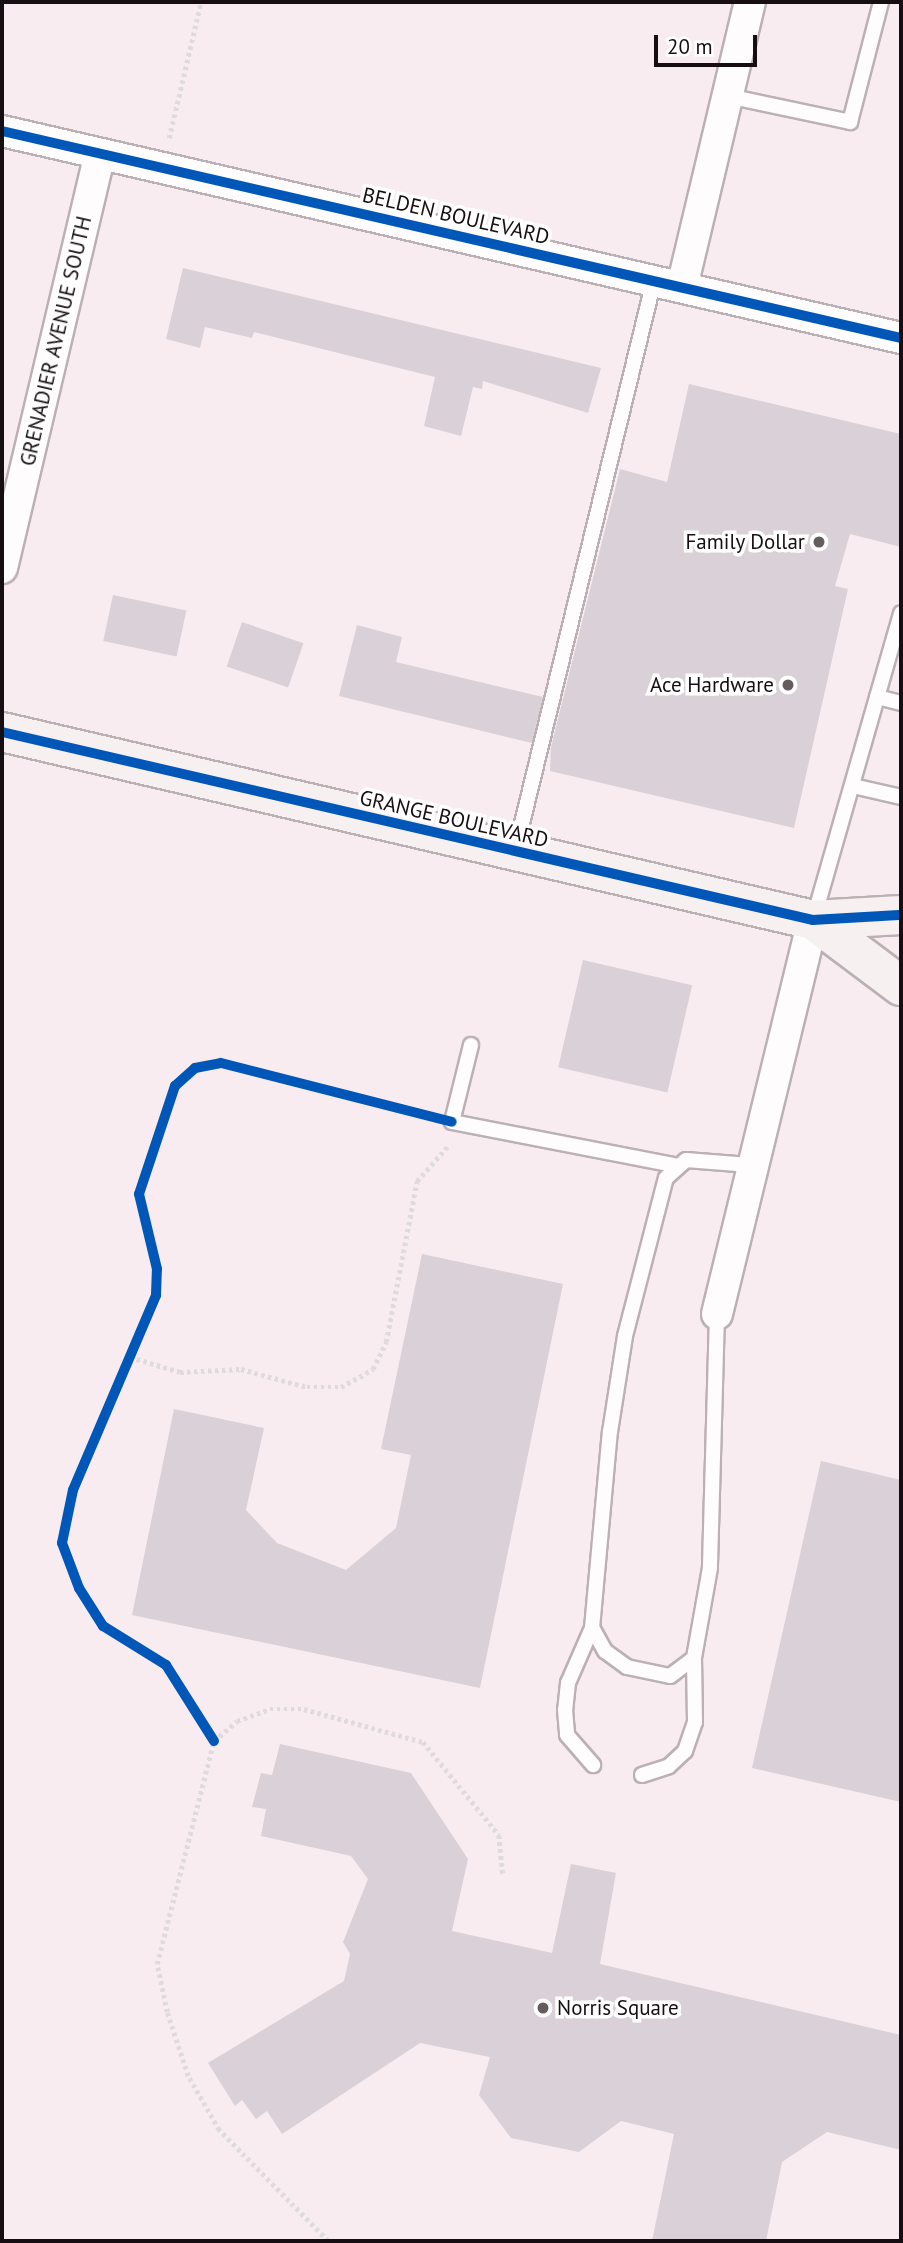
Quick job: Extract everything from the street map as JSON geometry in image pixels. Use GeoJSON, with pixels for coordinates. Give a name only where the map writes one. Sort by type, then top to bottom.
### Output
{"type":"FeatureCollection","features":[{"type":"Feature","properties":{"kind":"street"},"geometry":{"type":"LineString","coordinates":[[682,287],[750,2]]}},
{"type":"Feature","properties":{"kind":"street","name":"BELDEN BOULEVARD"},"geometry":{"type":"LineString","coordinates":[[2,131],[901,338]]}},
{"type":"Feature","properties":{"kind":"street","name":"GRENADIER AVENUE SOUTH"},"geometry":{"type":"LineString","coordinates":[[2,568],[100,155]]}},
{"type":"Feature","properties":{"kind":"street","name":"GRANGE BOULEVARD"},"geometry":{"type":"LineString","coordinates":[[2,732],[813,920],[901,915]]}},
{"type":"Feature","properties":{"kind":"street"},"geometry":{"type":"LineString","coordinates":[[717,1314],[750,1165],[813,920]]}},
{"type":"Feature","properties":{"kind":"street","name":"GRANGE BOULEVARD"},"geometry":{"type":"LineString","coordinates":[[813,920],[901,986]]}},
{"type":"Feature","properties":{"kind":"lane"},"geometry":{"type":"LineString","coordinates":[[728,96],[850,122],[881,2]]}},
{"type":"Feature","properties":{"kind":"lane"},"geometry":{"type":"LineString","coordinates":[[515,853],[654,280]]}},
{"type":"Feature","properties":{"kind":"lane"},"geometry":{"type":"LineString","coordinates":[[813,920],[901,613]]}},
{"type":"Feature","properties":{"kind":"lane"},"geometry":{"type":"LineString","coordinates":[[877,697],[901,703]]}},
{"type":"Feature","properties":{"kind":"lane"},"geometry":{"type":"LineString","coordinates":[[853,786],[901,797]]}},
{"type":"Feature","properties":{"kind":"lane"},"geometry":{"type":"LineString","coordinates":[[471,1045],[452,1122],[674,1165],[750,1165]]}},
{"type":"Feature","properties":{"kind":"lane"},"geometry":{"type":"LineString","coordinates":[[593,1765],[567,1735],[565,1710],[568,1683],[592,1628],[625,1336],[674,1165]]}},
{"type":"Feature","properties":{"kind":"lane"},"geometry":{"type":"LineString","coordinates":[[642,1775],[669,1766],[685,1751],[695,1722],[694,1658],[710,1568],[717,1314]]}},
{"type":"Feature","properties":{"kind":"lane"},"geometry":{"type":"LineString","coordinates":[[592,1628],[605,1651],[627,1667],[670,1676],[694,1658]]}},
{"type":"Feature","properties":{"kind":"path"},"geometry":{"type":"LineString","coordinates":[[161,169],[201,2]]}},
{"type":"Feature","properties":{"kind":"path"},"geometry":{"type":"LineString","coordinates":[[130,1357],[180,1372],[242,1370],[307,1387],[341,1387],[373,1369],[386,1342],[417,1181],[448,1146],[452,1122]]}},
{"type":"Feature","properties":{"kind":"path"},"geometry":{"type":"LineString","coordinates":[[125,1369],[135,1345]]}},
{"type":"Feature","properties":{"kind":"path"},"geometry":{"type":"LineString","coordinates":[[328,2241],[219,2130],[188,2076],[167,2012],[158,1964],[214,1741],[237,1721],[270,1709],[304,1709],[423,1742],[499,1835],[503,1875]]}},
{"type":"Feature","properties":{"kind":"path"},"geometry":{"type":"LineString","coordinates":[[208,1730],[214,1741]]}},
{"type":"Feature","properties":{"kind":"building"},"geometry":{"type":"Polygon","coordinates":[[[183,268],[601,368],[588,413],[483,381],[482,389],[473,387],[461,436],[424,426],[435,377],[254,332],[252,338],[205,327],[200,348],[166,339],[183,268]]]}},
{"type":"Feature","properties":{"kind":"building"},"geometry":{"type":"Polygon","coordinates":[[[689,384],[901,434],[901,547],[850,534],[835,586],[848,589],[794,828],[550,771],[551,747],[620,469],[667,482],[689,384]]]}},
{"type":"Feature","properties":{"kind":"building"},"geometry":{"type":"Polygon","coordinates":[[[113,595],[186,611],[177,657],[103,641],[113,595]]]}},
{"type":"Feature","properties":{"kind":"building"},"geometry":{"type":"Polygon","coordinates":[[[242,622],[303,643],[288,688],[227,666],[242,622]]]}},
{"type":"Feature","properties":{"kind":"building"},"geometry":{"type":"Polygon","coordinates":[[[357,625],[402,637],[396,662],[543,697],[532,743],[339,696],[357,625]]]}},
{"type":"Feature","properties":{"kind":"building"},"geometry":{"type":"Polygon","coordinates":[[[583,960],[692,985],[667,1092],[558,1067],[583,960]]]}},
{"type":"Feature","properties":{"kind":"building"},"geometry":{"type":"Polygon","coordinates":[[[422,1254],[563,1284],[480,1688],[132,1615],[174,1409],[264,1428],[246,1510],[277,1543],[346,1570],[396,1528],[411,1455],[381,1449],[422,1254]]]}},
{"type":"Feature","properties":{"kind":"building"},"geometry":{"type":"Polygon","coordinates":[[[821,1461],[901,1480],[901,1802],[752,1768],[821,1461]]]}},
{"type":"Feature","properties":{"kind":"building","name":"Norris Square"},"geometry":{"type":"Polygon","coordinates":[[[280,1744],[411,1773],[468,1859],[452,1931],[552,1953],[571,1864],[616,1873],[600,1964],[901,2035],[901,2150],[827,2132],[782,2162],[766,2241],[652,2241],[674,2134],[621,2121],[579,2152],[511,2138],[479,2095],[490,2057],[420,2043],[282,2134],[267,2111],[256,2119],[242,2100],[235,2106],[208,2063],[344,1981],[350,1954],[343,1942],[368,1879],[351,1856],[261,1836],[266,1809],[252,1807],[261,1773],[272,1775],[280,1744]]]}},
{"type":"Feature","properties":{"kind":"cycle path"},"geometry":{"type":"LineString","coordinates":[[2,131],[901,338]]}},
{"type":"Feature","properties":{"kind":"cycle path"},"geometry":{"type":"LineString","coordinates":[[2,732],[813,920],[901,915]]}},
{"type":"Feature","properties":{"kind":"cycle path"},"geometry":{"type":"LineString","coordinates":[[214,1741],[166,1665],[103,1626],[79,1588],[62,1543],[73,1490],[156,1295],[157,1269],[139,1194],[175,1086],[195,1068],[221,1063],[452,1122]]}},
{"type":"Feature","properties":{"kind":"place","name":"Family Dollar"},"geometry":{"type":"Point","coordinates":[819,542]}},
{"type":"Feature","properties":{"kind":"place","name":"Ace Hardware"},"geometry":{"type":"Point","coordinates":[788,685]}},
{"type":"Feature","properties":{"kind":"place","name":"Norris Square"},"geometry":{"type":"Point","coordinates":[543,2008]}}]}
